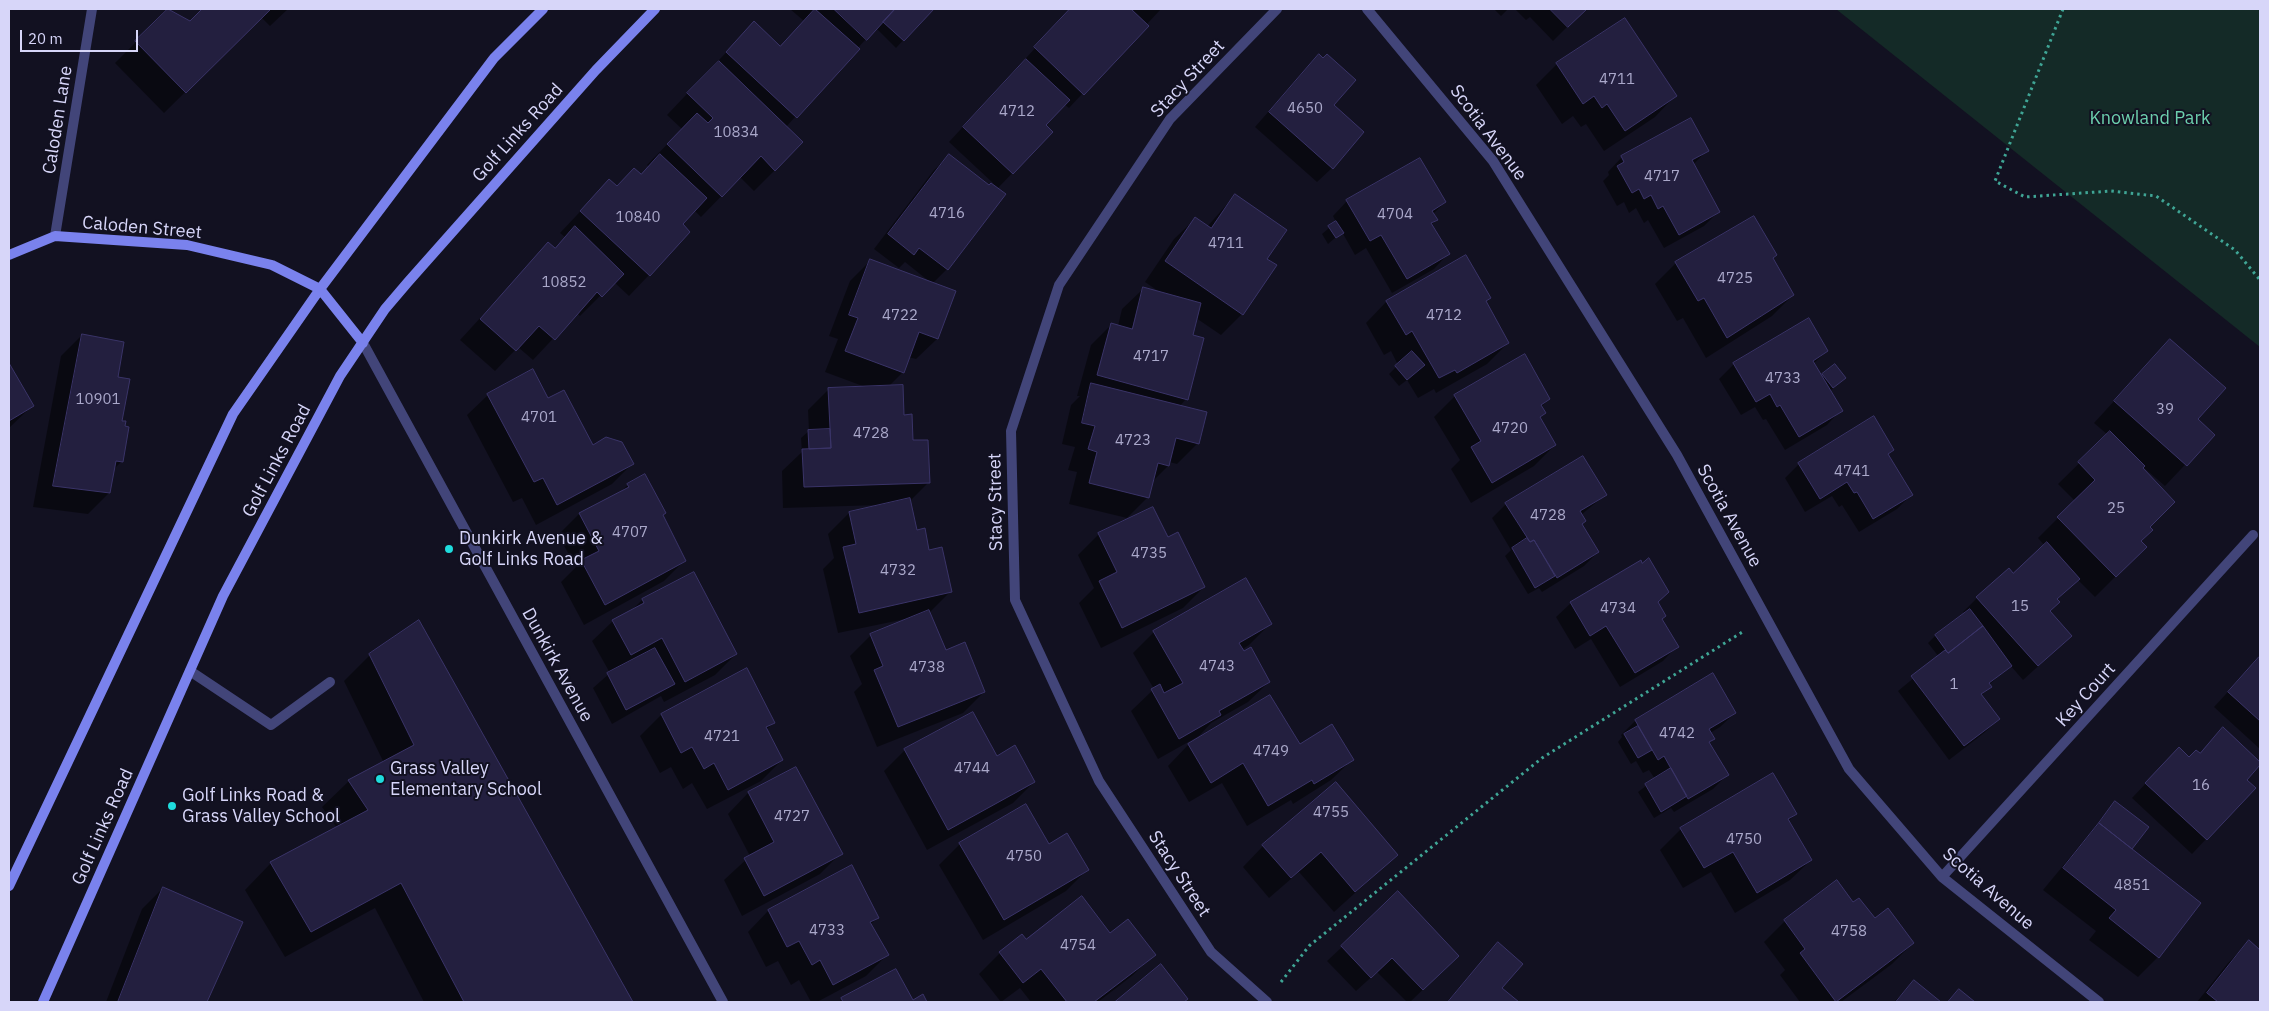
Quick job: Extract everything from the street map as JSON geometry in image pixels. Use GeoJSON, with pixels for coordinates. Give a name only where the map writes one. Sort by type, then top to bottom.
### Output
{"type":"FeatureCollection","features":[{"type":"Feature","properties":{"kind":"main road"},"geometry":{"type":"LineString","coordinates":[[9,886],[233,414],[320,289],[494,58],[543,9]]}},
{"type":"Feature","properties":{"kind":"main road","name":"Golf Links Road"},"geometry":{"type":"LineString","coordinates":[[43,1002],[223,596],[340,376],[363,344],[384,309],[596,70],[655,9]]}},
{"type":"Feature","properties":{"kind":"main road","name":"Caloden Street"},"geometry":{"type":"LineString","coordinates":[[9,255],[55,236],[187,245],[272,265],[320,289],[363,344]]}},
{"type":"Feature","properties":{"kind":"street","name":"Caloden Lane"},"geometry":{"type":"LineString","coordinates":[[55,236],[92,9]]}},
{"type":"Feature","properties":{"kind":"street","name":"Stacy Street"},"geometry":{"type":"LineString","coordinates":[[1266,1002],[1211,952],[1099,781],[1015,600],[1011,431],[1059,284],[1170,119],[1277,9]]}},
{"type":"Feature","properties":{"kind":"street","name":"Scotia Avenue"},"geometry":{"type":"LineString","coordinates":[[1366,9],[1493,160],[1677,455],[1849,768],[1942,877],[2099,1002]]}},
{"type":"Feature","properties":{"kind":"street","name":"Dunkirk Avenue"},"geometry":{"type":"LineString","coordinates":[[363,344],[723,1002]]}},
{"type":"Feature","properties":{"kind":"street","name":"Key Court"},"geometry":{"type":"LineString","coordinates":[[1942,877],[2253,535]]}},
{"type":"Feature","properties":{"kind":"street"},"geometry":{"type":"LineString","coordinates":[[190,671],[271,725],[330,682]]}},
{"type":"Feature","properties":{"kind":"path"},"geometry":{"type":"LineString","coordinates":[[2063,9],[1995,181],[2025,198],[2111,191],[2156,196],[2235,250],[2260,280]]}},
{"type":"Feature","properties":{"kind":"path"},"geometry":{"type":"LineString","coordinates":[[1266,1002],[1310,946],[1376,890],[1542,758],[1749,628]]}},
{"type":"Feature","properties":{"kind":"green space","name":"Knowland Park"},"geometry":{"type":"Polygon","coordinates":[[[1836,9],[2260,9],[2260,347],[1836,9]]]}},
{"type":"Feature","properties":{"kind":"building"},"geometry":{"type":"Polygon","coordinates":[[[168,9],[190,21],[202,9],[271,9],[186,93],[135,41],[168,9]]]}},
{"type":"Feature","properties":{"kind":"building"},"geometry":{"type":"Polygon","coordinates":[[[815,9],[860,49],[797,118],[726,52],[754,21],[780,46],[815,9]]]}},
{"type":"Feature","properties":{"kind":"building"},"geometry":{"type":"Polygon","coordinates":[[[834,9],[895,9],[867,40],[834,9]]]}},
{"type":"Feature","properties":{"kind":"building"},"geometry":{"type":"Polygon","coordinates":[[[895,9],[934,9],[904,41],[883,22],[895,9]]]}},
{"type":"Feature","properties":{"kind":"building"},"geometry":{"type":"Polygon","coordinates":[[[1070,9],[1131,9],[1149,26],[1084,95],[1034,47],[1070,9]]]}},
{"type":"Feature","properties":{"kind":"building"},"geometry":{"type":"Polygon","coordinates":[[[1550,9],[1587,9],[1568,27],[1550,9]]]}},
{"type":"Feature","properties":{"kind":"building"},"geometry":{"type":"Polygon","coordinates":[[[1625,18],[1677,96],[1625,131],[1607,104],[1602,108],[1594,96],[1583,104],[1556,63],[1625,18]]]}},
{"type":"Feature","properties":{"kind":"building"},"geometry":{"type":"Polygon","coordinates":[[[1319,54],[1323,58],[1327,54],[1356,80],[1334,105],[1364,132],[1333,169],[1269,112],[1319,54]]]}},
{"type":"Feature","properties":{"kind":"building"},"geometry":{"type":"Polygon","coordinates":[[[1026,59],[1070,100],[1046,125],[1053,132],[1013,174],[963,127],[1026,59]]]}},
{"type":"Feature","properties":{"kind":"building"},"geometry":{"type":"Polygon","coordinates":[[[719,61],[803,142],[775,171],[761,156],[722,197],[667,144],[697,113],[708,123],[713,118],[687,93],[719,61]]]}},
{"type":"Feature","properties":{"kind":"building"},"geometry":{"type":"Polygon","coordinates":[[[1691,118],[1709,151],[1692,160],[1720,212],[1679,235],[1663,206],[1658,209],[1651,195],[1644,199],[1639,189],[1632,193],[1617,166],[1624,162],[1621,156],[1691,118]]]}},
{"type":"Feature","properties":{"kind":"building"},"geometry":{"type":"Polygon","coordinates":[[[660,154],[707,198],[683,224],[690,232],[650,276],[580,211],[609,179],[617,186],[634,168],[641,174],[660,154]]]}},
{"type":"Feature","properties":{"kind":"building"},"geometry":{"type":"Polygon","coordinates":[[[949,154],[989,185],[991,183],[1006,194],[948,270],[919,248],[914,255],[888,234],[949,154]]]}},
{"type":"Feature","properties":{"kind":"building"},"geometry":{"type":"Polygon","coordinates":[[[1420,158],[1446,202],[1432,211],[1438,220],[1431,223],[1450,254],[1407,279],[1381,235],[1370,241],[1346,200],[1420,158]]]}},
{"type":"Feature","properties":{"kind":"building"},"geometry":{"type":"Polygon","coordinates":[[[1235,194],[1287,230],[1267,259],[1277,265],[1243,315],[1165,261],[1195,217],[1211,228],[1235,194]]]}},
{"type":"Feature","properties":{"kind":"building"},"geometry":{"type":"Polygon","coordinates":[[[1754,216],[1777,255],[1773,258],[1794,295],[1727,338],[1704,298],[1698,301],[1675,262],[1754,216]]]}},
{"type":"Feature","properties":{"kind":"building"},"geometry":{"type":"Polygon","coordinates":[[[1336,221],[1344,233],[1336,238],[1328,226],[1336,221]]]}},
{"type":"Feature","properties":{"kind":"building"},"geometry":{"type":"Polygon","coordinates":[[[575,226],[624,274],[602,297],[597,292],[555,340],[539,326],[516,351],[480,319],[548,242],[555,248],[575,226]]]}},
{"type":"Feature","properties":{"kind":"building"},"geometry":{"type":"Polygon","coordinates":[[[1466,255],[1491,298],[1486,301],[1509,343],[1457,373],[1455,370],[1439,378],[1412,331],[1406,335],[1386,301],[1466,255]]]}},
{"type":"Feature","properties":{"kind":"building"},"geometry":{"type":"Polygon","coordinates":[[[870,259],[956,291],[938,339],[919,332],[904,373],[845,351],[858,318],[849,315],[870,259]]]}},
{"type":"Feature","properties":{"kind":"building"},"geometry":{"type":"Polygon","coordinates":[[[1143,287],[1201,303],[1193,335],[1204,338],[1188,400],[1097,375],[1111,323],[1132,329],[1143,287]]]}},
{"type":"Feature","properties":{"kind":"building"},"geometry":{"type":"Polygon","coordinates":[[[1809,318],[1828,351],[1813,361],[1843,411],[1799,437],[1780,405],[1777,407],[1770,394],[1756,402],[1733,363],[1809,318]]]}},
{"type":"Feature","properties":{"kind":"building"},"geometry":{"type":"Polygon","coordinates":[[[82,334],[124,342],[118,377],[130,379],[122,421],[126,421],[125,426],[129,427],[123,462],[116,461],[110,493],[53,486],[82,334]]]}},
{"type":"Feature","properties":{"kind":"building"},"geometry":{"type":"Polygon","coordinates":[[[2170,339],[2226,388],[2198,419],[2215,435],[2187,466],[2114,401],[2170,339]]]}},
{"type":"Feature","properties":{"kind":"building"},"geometry":{"type":"Polygon","coordinates":[[[1412,351],[1425,365],[1407,380],[1395,366],[1412,351]]]}},
{"type":"Feature","properties":{"kind":"building"},"geometry":{"type":"Polygon","coordinates":[[[1525,354],[1550,399],[1541,405],[1546,413],[1540,417],[1556,445],[1492,483],[1471,447],[1481,441],[1454,395],[1525,354]]]}},
{"type":"Feature","properties":{"kind":"building"},"geometry":{"type":"Polygon","coordinates":[[[9,363],[34,406],[9,421],[9,363]]]}},
{"type":"Feature","properties":{"kind":"building"},"geometry":{"type":"Polygon","coordinates":[[[1835,364],[1846,378],[1833,388],[1822,374],[1835,364]]]}},
{"type":"Feature","properties":{"kind":"building"},"geometry":{"type":"Polygon","coordinates":[[[533,369],[548,398],[564,390],[593,445],[606,437],[622,442],[634,464],[557,505],[543,478],[534,482],[487,394],[533,369]]]}},
{"type":"Feature","properties":{"kind":"building"},"geometry":{"type":"Polygon","coordinates":[[[1091,383],[1207,412],[1199,444],[1176,438],[1169,466],[1158,463],[1149,498],[1089,483],[1097,452],[1088,449],[1095,426],[1082,423],[1091,383]]]}},
{"type":"Feature","properties":{"kind":"building"},"geometry":{"type":"Polygon","coordinates":[[[903,385],[904,415],[912,414],[913,440],[928,440],[930,483],[804,487],[802,449],[831,448],[828,388],[903,385]]]}},
{"type":"Feature","properties":{"kind":"building"},"geometry":{"type":"Polygon","coordinates":[[[1874,416],[1894,450],[1888,454],[1913,495],[1873,519],[1857,492],[1854,493],[1847,482],[1820,499],[1798,463],[1874,416]]]}},
{"type":"Feature","properties":{"kind":"building"},"geometry":{"type":"Polygon","coordinates":[[[830,429],[831,448],[809,449],[808,430],[830,429]]]}},
{"type":"Feature","properties":{"kind":"building"},"geometry":{"type":"Polygon","coordinates":[[[2110,431],[2145,466],[2143,468],[2175,502],[2150,527],[2153,530],[2141,541],[2147,547],[2116,577],[2057,517],[2095,480],[2078,462],[2110,431]]]}},
{"type":"Feature","properties":{"kind":"building"},"geometry":{"type":"Polygon","coordinates":[[[1583,456],[1607,495],[1580,511],[1586,521],[1582,524],[1599,552],[1557,578],[1534,540],[1530,542],[1505,503],[1583,456]]]}},
{"type":"Feature","properties":{"kind":"building"},"geometry":{"type":"Polygon","coordinates":[[[645,474],[666,513],[663,515],[686,561],[605,605],[581,560],[599,551],[579,513],[629,487],[627,484],[645,474]]]}},
{"type":"Feature","properties":{"kind":"building"},"geometry":{"type":"Polygon","coordinates":[[[910,498],[917,530],[925,528],[929,550],[942,547],[952,592],[859,613],[843,547],[856,544],[849,512],[910,498]]]}},
{"type":"Feature","properties":{"kind":"building"},"geometry":{"type":"Polygon","coordinates":[[[1153,507],[1168,537],[1178,532],[1205,587],[1122,628],[1099,581],[1117,572],[1098,533],[1153,507]]]}},
{"type":"Feature","properties":{"kind":"building"},"geometry":{"type":"Polygon","coordinates":[[[1527,538],[1530,542],[1534,540],[1555,576],[1535,588],[1512,548],[1527,538]]]}},
{"type":"Feature","properties":{"kind":"building"},"geometry":{"type":"Polygon","coordinates":[[[2047,542],[2080,579],[2057,599],[2060,602],[2050,611],[2072,636],[2038,666],[1976,597],[2009,568],[2013,573],[2047,542]]]}},
{"type":"Feature","properties":{"kind":"building"},"geometry":{"type":"Polygon","coordinates":[[[1649,558],[1669,592],[1658,602],[1666,616],[1662,619],[1679,647],[1635,673],[1606,626],[1590,636],[1570,602],[1641,560],[1642,563],[1649,558]]]}},
{"type":"Feature","properties":{"kind":"building"},"geometry":{"type":"Polygon","coordinates":[[[694,572],[737,654],[685,682],[662,638],[631,655],[612,620],[644,603],[642,599],[694,572]]]}},
{"type":"Feature","properties":{"kind":"building"},"geometry":{"type":"Polygon","coordinates":[[[1246,578],[1272,624],[1239,643],[1244,651],[1251,647],[1270,682],[1219,711],[1221,715],[1179,739],[1151,689],[1160,684],[1164,693],[1183,683],[1153,631],[1246,578]]]}},
{"type":"Feature","properties":{"kind":"building"},"geometry":{"type":"Polygon","coordinates":[[[1970,609],[1983,626],[1948,653],[1935,635],[1970,609]]]}},
{"type":"Feature","properties":{"kind":"building"},"geometry":{"type":"Polygon","coordinates":[[[929,610],[946,650],[965,642],[985,692],[898,727],[874,670],[883,666],[870,634],[929,610]]]}},
{"type":"Feature","properties":{"kind":"building"},"geometry":{"type":"Polygon","coordinates":[[[419,620],[633,1002],[464,1002],[401,883],[311,932],[270,862],[368,810],[348,780],[414,745],[369,654],[419,620]]]}},
{"type":"Feature","properties":{"kind":"building"},"geometry":{"type":"Polygon","coordinates":[[[1983,626],[2012,666],[1989,683],[1992,687],[1981,694],[2000,719],[1964,746],[1911,676],[1945,650],[1948,653],[1983,626]]]}},
{"type":"Feature","properties":{"kind":"building"},"geometry":{"type":"Polygon","coordinates":[[[655,648],[675,684],[626,710],[607,673],[655,648]]]}},
{"type":"Feature","properties":{"kind":"building"},"geometry":{"type":"Polygon","coordinates":[[[2260,657],[2260,721],[2228,692],[2260,657]]]}},
{"type":"Feature","properties":{"kind":"building"},"geometry":{"type":"Polygon","coordinates":[[[747,668],[775,723],[766,727],[783,760],[728,790],[714,763],[704,769],[692,747],[681,753],[661,714],[747,668]]]}},
{"type":"Feature","properties":{"kind":"building"},"geometry":{"type":"Polygon","coordinates":[[[1713,673],[1736,713],[1709,729],[1715,739],[1709,742],[1729,775],[1688,799],[1664,756],[1658,760],[1635,720],[1713,673]]]}},
{"type":"Feature","properties":{"kind":"building"},"geometry":{"type":"Polygon","coordinates":[[[1270,695],[1300,744],[1332,724],[1354,760],[1314,784],[1312,780],[1268,806],[1243,763],[1211,783],[1188,744],[1270,695]]]}},
{"type":"Feature","properties":{"kind":"building"},"geometry":{"type":"Polygon","coordinates":[[[973,712],[997,756],[1015,745],[1035,782],[948,830],[904,749],[973,712]]]}},
{"type":"Feature","properties":{"kind":"building"},"geometry":{"type":"Polygon","coordinates":[[[1638,726],[1652,750],[1638,758],[1624,734],[1638,726]]]}},
{"type":"Feature","properties":{"kind":"building"},"geometry":{"type":"Polygon","coordinates":[[[2223,727],[2260,762],[2260,765],[2247,780],[2256,788],[2207,840],[2145,783],[2179,747],[2189,757],[2196,750],[2200,753],[2223,727]]]}},
{"type":"Feature","properties":{"kind":"building"},"geometry":{"type":"Polygon","coordinates":[[[796,767],[843,854],[764,896],[744,858],[774,842],[748,792],[796,767]]]}},
{"type":"Feature","properties":{"kind":"building"},"geometry":{"type":"Polygon","coordinates":[[[1671,768],[1687,796],[1661,812],[1645,784],[1671,768]]]}},
{"type":"Feature","properties":{"kind":"building"},"geometry":{"type":"Polygon","coordinates":[[[1773,773],[1797,814],[1788,819],[1812,860],[1757,893],[1733,852],[1704,868],[1680,828],[1773,773]]]}},
{"type":"Feature","properties":{"kind":"building"},"geometry":{"type":"Polygon","coordinates":[[[1336,782],[1398,855],[1355,892],[1321,852],[1291,878],[1262,845],[1336,782]]]}},
{"type":"Feature","properties":{"kind":"building"},"geometry":{"type":"Polygon","coordinates":[[[2115,801],[2149,827],[2132,849],[2099,823],[2115,801]]]}},
{"type":"Feature","properties":{"kind":"building"},"geometry":{"type":"Polygon","coordinates":[[[1026,804],[1049,844],[1067,833],[1089,870],[1004,920],[959,843],[1026,804]]]}},
{"type":"Feature","properties":{"kind":"building"},"geometry":{"type":"Polygon","coordinates":[[[2099,823],[2201,903],[2159,958],[2109,918],[2116,910],[2063,868],[2099,823]]]}},
{"type":"Feature","properties":{"kind":"building"},"geometry":{"type":"Polygon","coordinates":[[[852,865],[879,918],[870,922],[889,955],[833,985],[820,960],[812,965],[799,941],[787,947],[768,910],[852,865]]]}},
{"type":"Feature","properties":{"kind":"building"},"geometry":{"type":"Polygon","coordinates":[[[1837,880],[1853,902],[1859,898],[1875,918],[1888,908],[1914,943],[1836,1002],[1800,953],[1805,949],[1784,920],[1837,880]]]}},
{"type":"Feature","properties":{"kind":"building"},"geometry":{"type":"Polygon","coordinates":[[[163,887],[243,922],[207,1002],[118,1002],[163,887]]]}},
{"type":"Feature","properties":{"kind":"building"},"geometry":{"type":"Polygon","coordinates":[[[1398,891],[1459,956],[1423,990],[1392,958],[1371,978],[1341,946],[1398,891]]]}},
{"type":"Feature","properties":{"kind":"building"},"geometry":{"type":"Polygon","coordinates":[[[1082,896],[1110,933],[1128,919],[1156,955],[1094,1002],[1067,1002],[1041,969],[1023,983],[999,952],[1022,934],[1026,939],[1082,896]]]}},
{"type":"Feature","properties":{"kind":"building"},"geometry":{"type":"Polygon","coordinates":[[[2249,940],[2260,950],[2260,1002],[2218,1002],[2207,993],[2249,940]]]}},
{"type":"Feature","properties":{"kind":"building"},"geometry":{"type":"Polygon","coordinates":[[[1498,942],[1523,964],[1502,988],[1519,1002],[1448,1002],[1498,942]]]}},
{"type":"Feature","properties":{"kind":"building"},"geometry":{"type":"Polygon","coordinates":[[[1161,964],[1188,999],[1184,1002],[1115,1002],[1161,964]]]}},
{"type":"Feature","properties":{"kind":"building"},"geometry":{"type":"Polygon","coordinates":[[[896,969],[913,1000],[923,994],[927,1002],[843,1002],[841,998],[896,969]]]}},
{"type":"Feature","properties":{"kind":"building"},"geometry":{"type":"Polygon","coordinates":[[[1914,980],[1941,1002],[1896,1002],[1914,980]]]}},
{"type":"Feature","properties":{"kind":"building"},"geometry":{"type":"Polygon","coordinates":[[[1959,989],[1975,1002],[1948,1002],[1959,989]]]}},
{"type":"Feature","properties":{"kind":"place","name":"Dunkirk Avenue & Golf Links Road"},"geometry":{"type":"Point","coordinates":[449,549]}},
{"type":"Feature","properties":{"kind":"place","name":"Grass Valley Elementary School"},"geometry":{"type":"Point","coordinates":[380,779]}},
{"type":"Feature","properties":{"kind":"place","name":"Golf Links Road & Grass Valley School"},"geometry":{"type":"Point","coordinates":[172,806]}}]}
